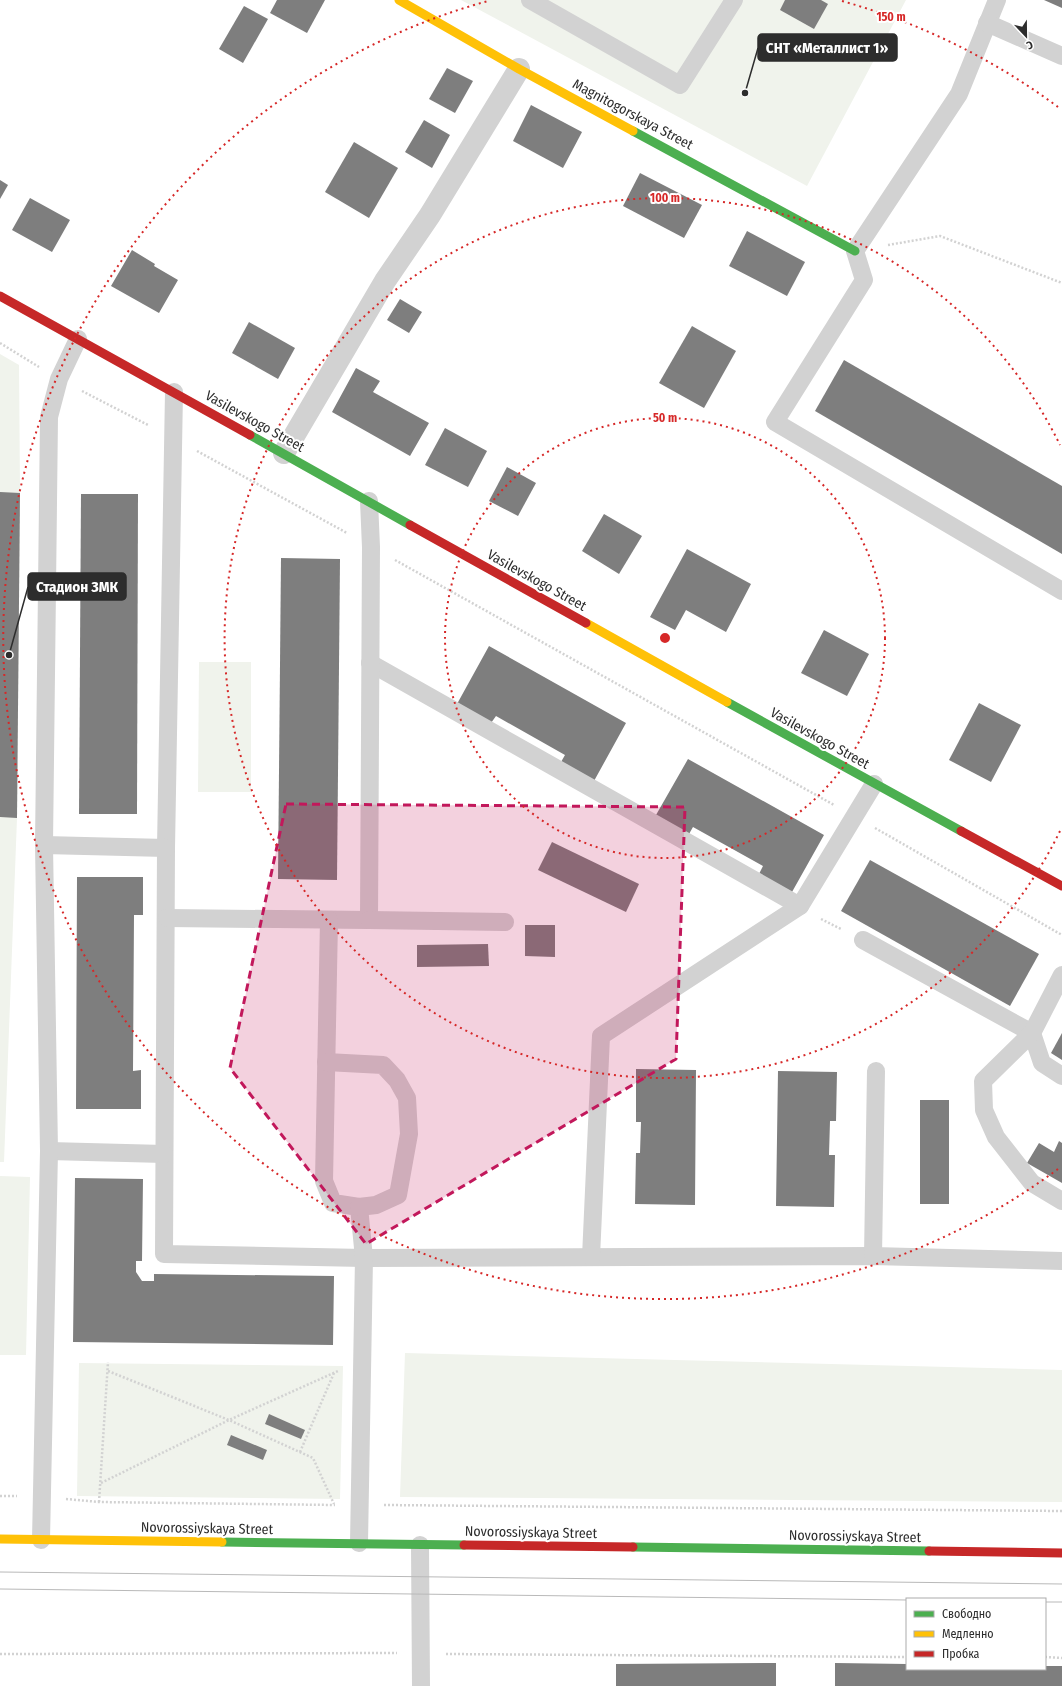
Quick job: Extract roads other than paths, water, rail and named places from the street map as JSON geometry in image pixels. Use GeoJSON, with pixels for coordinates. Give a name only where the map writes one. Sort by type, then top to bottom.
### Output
{"type":"FeatureCollection","features":[{"type":"Feature","properties":{"kind":"street","name":"Magnitogorskaya Street"},"geometry":{"type":"LineString","coordinates":[[399,0],[519,69],[855,251]]}},
{"type":"Feature","properties":{"kind":"street"},"geometry":{"type":"LineString","coordinates":[[284,453],[386,281],[430,215],[519,69]]}},
{"type":"Feature","properties":{"kind":"street","name":"Vasilevskogo Street"},"geometry":{"type":"LineString","coordinates":[[0,296],[284,453],[874,784],[1062,885]]}},
{"type":"Feature","properties":{"kind":"street","name":"Novorossiyskaya Street"},"geometry":{"type":"LineString","coordinates":[[0,1539],[1062,1553]]}},
{"type":"Feature","properties":{"kind":"lane"},"geometry":{"type":"LineString","coordinates":[[530,0],[680,85],[734,0]]}},
{"type":"Feature","properties":{"kind":"lane"},"geometry":{"type":"LineString","coordinates":[[997,0],[959,94],[855,251],[864,280],[775,422],[1062,591]]}},
{"type":"Feature","properties":{"kind":"lane"},"geometry":{"type":"LineString","coordinates":[[988,23],[1062,56]]}},
{"type":"Feature","properties":{"kind":"lane"},"geometry":{"type":"LineString","coordinates":[[41,1540],[49,1152],[44,845],[49,417],[59,379],[78,339]]}},
{"type":"Feature","properties":{"kind":"lane"},"geometry":{"type":"LineString","coordinates":[[174,392],[172,437],[166,848],[167,918],[164,1254],[364,1258],[873,1256],[1062,1261]]}},
{"type":"Feature","properties":{"kind":"lane"},"geometry":{"type":"LineString","coordinates":[[368,501],[371,547],[369,920]]}},
{"type":"Feature","properties":{"kind":"lane"},"geometry":{"type":"LineString","coordinates":[[370,663],[800,906]]}},
{"type":"Feature","properties":{"kind":"lane"},"geometry":{"type":"LineString","coordinates":[[591,1257],[601,1036],[800,906],[874,784]]}},
{"type":"Feature","properties":{"kind":"lane"},"geometry":{"type":"LineString","coordinates":[[44,845],[166,848]]}},
{"type":"Feature","properties":{"kind":"lane"},"geometry":{"type":"LineString","coordinates":[[167,918],[505,922]]}},
{"type":"Feature","properties":{"kind":"lane"},"geometry":{"type":"LineString","coordinates":[[326,1062],[383,1065],[397,1080],[407,1098],[409,1134],[398,1195],[376,1205],[359,1207],[333,1203],[324,1180],[326,1062],[330,920]]}},
{"type":"Feature","properties":{"kind":"lane"},"geometry":{"type":"LineString","coordinates":[[862,940],[1032,1033],[1042,1063],[1062,1076]]}},
{"type":"Feature","properties":{"kind":"lane"},"geometry":{"type":"LineString","coordinates":[[1062,975],[1032,1033],[983,1081],[984,1110],[996,1137],[1032,1182],[1062,1201]]}},
{"type":"Feature","properties":{"kind":"lane"},"geometry":{"type":"LineString","coordinates":[[873,1256],[876,1070]]}},
{"type":"Feature","properties":{"kind":"lane"},"geometry":{"type":"LineString","coordinates":[[49,1152],[164,1154]]}},
{"type":"Feature","properties":{"kind":"lane"},"geometry":{"type":"LineString","coordinates":[[359,1207],[364,1258],[359,1543]]}},
{"type":"Feature","properties":{"kind":"lane"},"geometry":{"type":"LineString","coordinates":[[420,1545],[420,1686]]}},
{"type":"Feature","properties":{"kind":"tram line"},"geometry":{"type":"LineString","coordinates":[[0,1572],[1062,1584]]}},
{"type":"Feature","properties":{"kind":"tram line"},"geometry":{"type":"LineString","coordinates":[[0,1589],[906,1600]]}},
{"type":"Feature","properties":{"kind":"tram line"},"geometry":{"type":"LineString","coordinates":[[1046,1602],[1062,1602]]}},
{"type":"Feature","properties":{"kind":"place","name":"СНТ «Металлист 1»"},"geometry":{"type":"Point","coordinates":[745,93]}},
{"type":"Feature","properties":{"kind":"place","name":"Стадион ЗМК"},"geometry":{"type":"Point","coordinates":[9,655]}}]}
